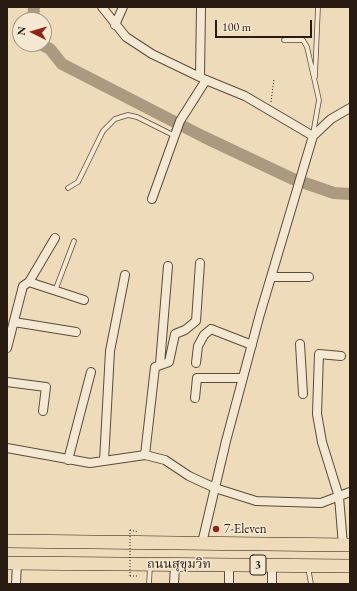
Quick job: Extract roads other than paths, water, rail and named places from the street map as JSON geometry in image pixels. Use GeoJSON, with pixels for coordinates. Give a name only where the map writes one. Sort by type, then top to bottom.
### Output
{"type":"FeatureCollection","features":[{"type":"Feature","properties":{"kind":"highway","name":"ถนนสุขุมวิท"},"geometry":{"type":"LineString","coordinates":[[7,541],[346,545]]}},
{"type":"Feature","properties":{"kind":"highway","name":"ถนนสุขุมวิท"},"geometry":{"type":"LineString","coordinates":[[12,563],[350,566]]}},
{"type":"Feature","properties":{"kind":"street"},"geometry":{"type":"LineString","coordinates":[[102,7],[126,37],[152,54],[203,79],[245,96],[313,136]]}},
{"type":"Feature","properties":{"kind":"street"},"geometry":{"type":"LineString","coordinates":[[115,24],[123,7]]}},
{"type":"Feature","properties":{"kind":"street"},"geometry":{"type":"LineString","coordinates":[[152,199],[180,120],[203,79],[201,7]]}},
{"type":"Feature","properties":{"kind":"street"},"geometry":{"type":"LineString","coordinates":[[202,543],[252,345],[303,175],[313,136],[331,119],[350,108]]}},
{"type":"Feature","properties":{"kind":"street"},"geometry":{"type":"LineString","coordinates":[[7,348],[23,286],[29,282],[55,238]]}},
{"type":"Feature","properties":{"kind":"street"},"geometry":{"type":"LineString","coordinates":[[145,455],[155,366],[169,362],[175,334],[185,330],[196,321],[200,263]]}},
{"type":"Feature","properties":{"kind":"street"},"geometry":{"type":"LineString","coordinates":[[160,364],[168,266]]}},
{"type":"Feature","properties":{"kind":"street"},"geometry":{"type":"LineString","coordinates":[[104,461],[110,350],[125,275]]}},
{"type":"Feature","properties":{"kind":"street"},"geometry":{"type":"LineString","coordinates":[[272,277],[309,277]]}},
{"type":"Feature","properties":{"kind":"street"},"geometry":{"type":"LineString","coordinates":[[29,282],[84,300]]}},
{"type":"Feature","properties":{"kind":"street"},"geometry":{"type":"LineString","coordinates":[[14,322],[76,332]]}},
{"type":"Feature","properties":{"kind":"street"},"geometry":{"type":"LineString","coordinates":[[196,363],[198,346],[204,335],[211,329],[252,345]]}},
{"type":"Feature","properties":{"kind":"street"},"geometry":{"type":"LineString","coordinates":[[300,344],[303,394]]}},
{"type":"Feature","properties":{"kind":"street"},"geometry":{"type":"LineString","coordinates":[[341,356],[319,354],[317,414],[319,429],[339,497],[346,545]]}},
{"type":"Feature","properties":{"kind":"street"},"geometry":{"type":"LineString","coordinates":[[68,460],[91,372]]}},
{"type":"Feature","properties":{"kind":"street"},"geometry":{"type":"LineString","coordinates":[[195,398],[197,378],[243,378]]}},
{"type":"Feature","properties":{"kind":"street"},"geometry":{"type":"LineString","coordinates":[[302,380],[318,380]]}},
{"type":"Feature","properties":{"kind":"street"},"geometry":{"type":"LineString","coordinates":[[7,382],[46,387],[43,410]]}},
{"type":"Feature","properties":{"kind":"street"},"geometry":{"type":"LineString","coordinates":[[7,448],[90,463],[145,455],[165,460],[189,476],[215,488],[256,501],[321,503],[350,492]]}},
{"type":"Feature","properties":{"kind":"street"},"geometry":{"type":"LineString","coordinates":[[12,563],[16,584]]}},
{"type":"Feature","properties":{"kind":"street"},"geometry":{"type":"LineString","coordinates":[[174,584],[175,564]]}},
{"type":"Feature","properties":{"kind":"street"},"geometry":{"type":"LineString","coordinates":[[228,584],[229,565]]}},
{"type":"Feature","properties":{"kind":"street"},"geometry":{"type":"LineString","coordinates":[[272,565],[272,584]]}},
{"type":"Feature","properties":{"kind":"lane"},"geometry":{"type":"LineString","coordinates":[[315,82],[318,7]]}},
{"type":"Feature","properties":{"kind":"lane"},"geometry":{"type":"LineString","coordinates":[[284,40],[303,40],[308,47],[319,100],[313,136]]}},
{"type":"Feature","properties":{"kind":"lane"},"geometry":{"type":"LineString","coordinates":[[68,188],[74,186],[82,177],[93,150],[108,124],[120,116],[128,115],[176,133]]}},
{"type":"Feature","properties":{"kind":"lane"},"geometry":{"type":"LineString","coordinates":[[55,291],[74,241]]}},
{"type":"Feature","properties":{"kind":"lane"},"geometry":{"type":"LineString","coordinates":[[149,584],[150,564]]}},
{"type":"Feature","properties":{"kind":"lane"},"geometry":{"type":"LineString","coordinates":[[307,566],[311,584]]}},
{"type":"Feature","properties":{"kind":"waterway"},"geometry":{"type":"LineString","coordinates":[[34,7],[34,12]]}},
{"type":"Feature","properties":{"kind":"waterway"},"geometry":{"type":"LineString","coordinates":[[52,52],[62,64],[204,137],[293,179],[334,193],[350,194]]}},
{"type":"Feature","properties":{"kind":"place","name":"7-Eleven"},"geometry":{"type":"Point","coordinates":[216,529]}}]}
